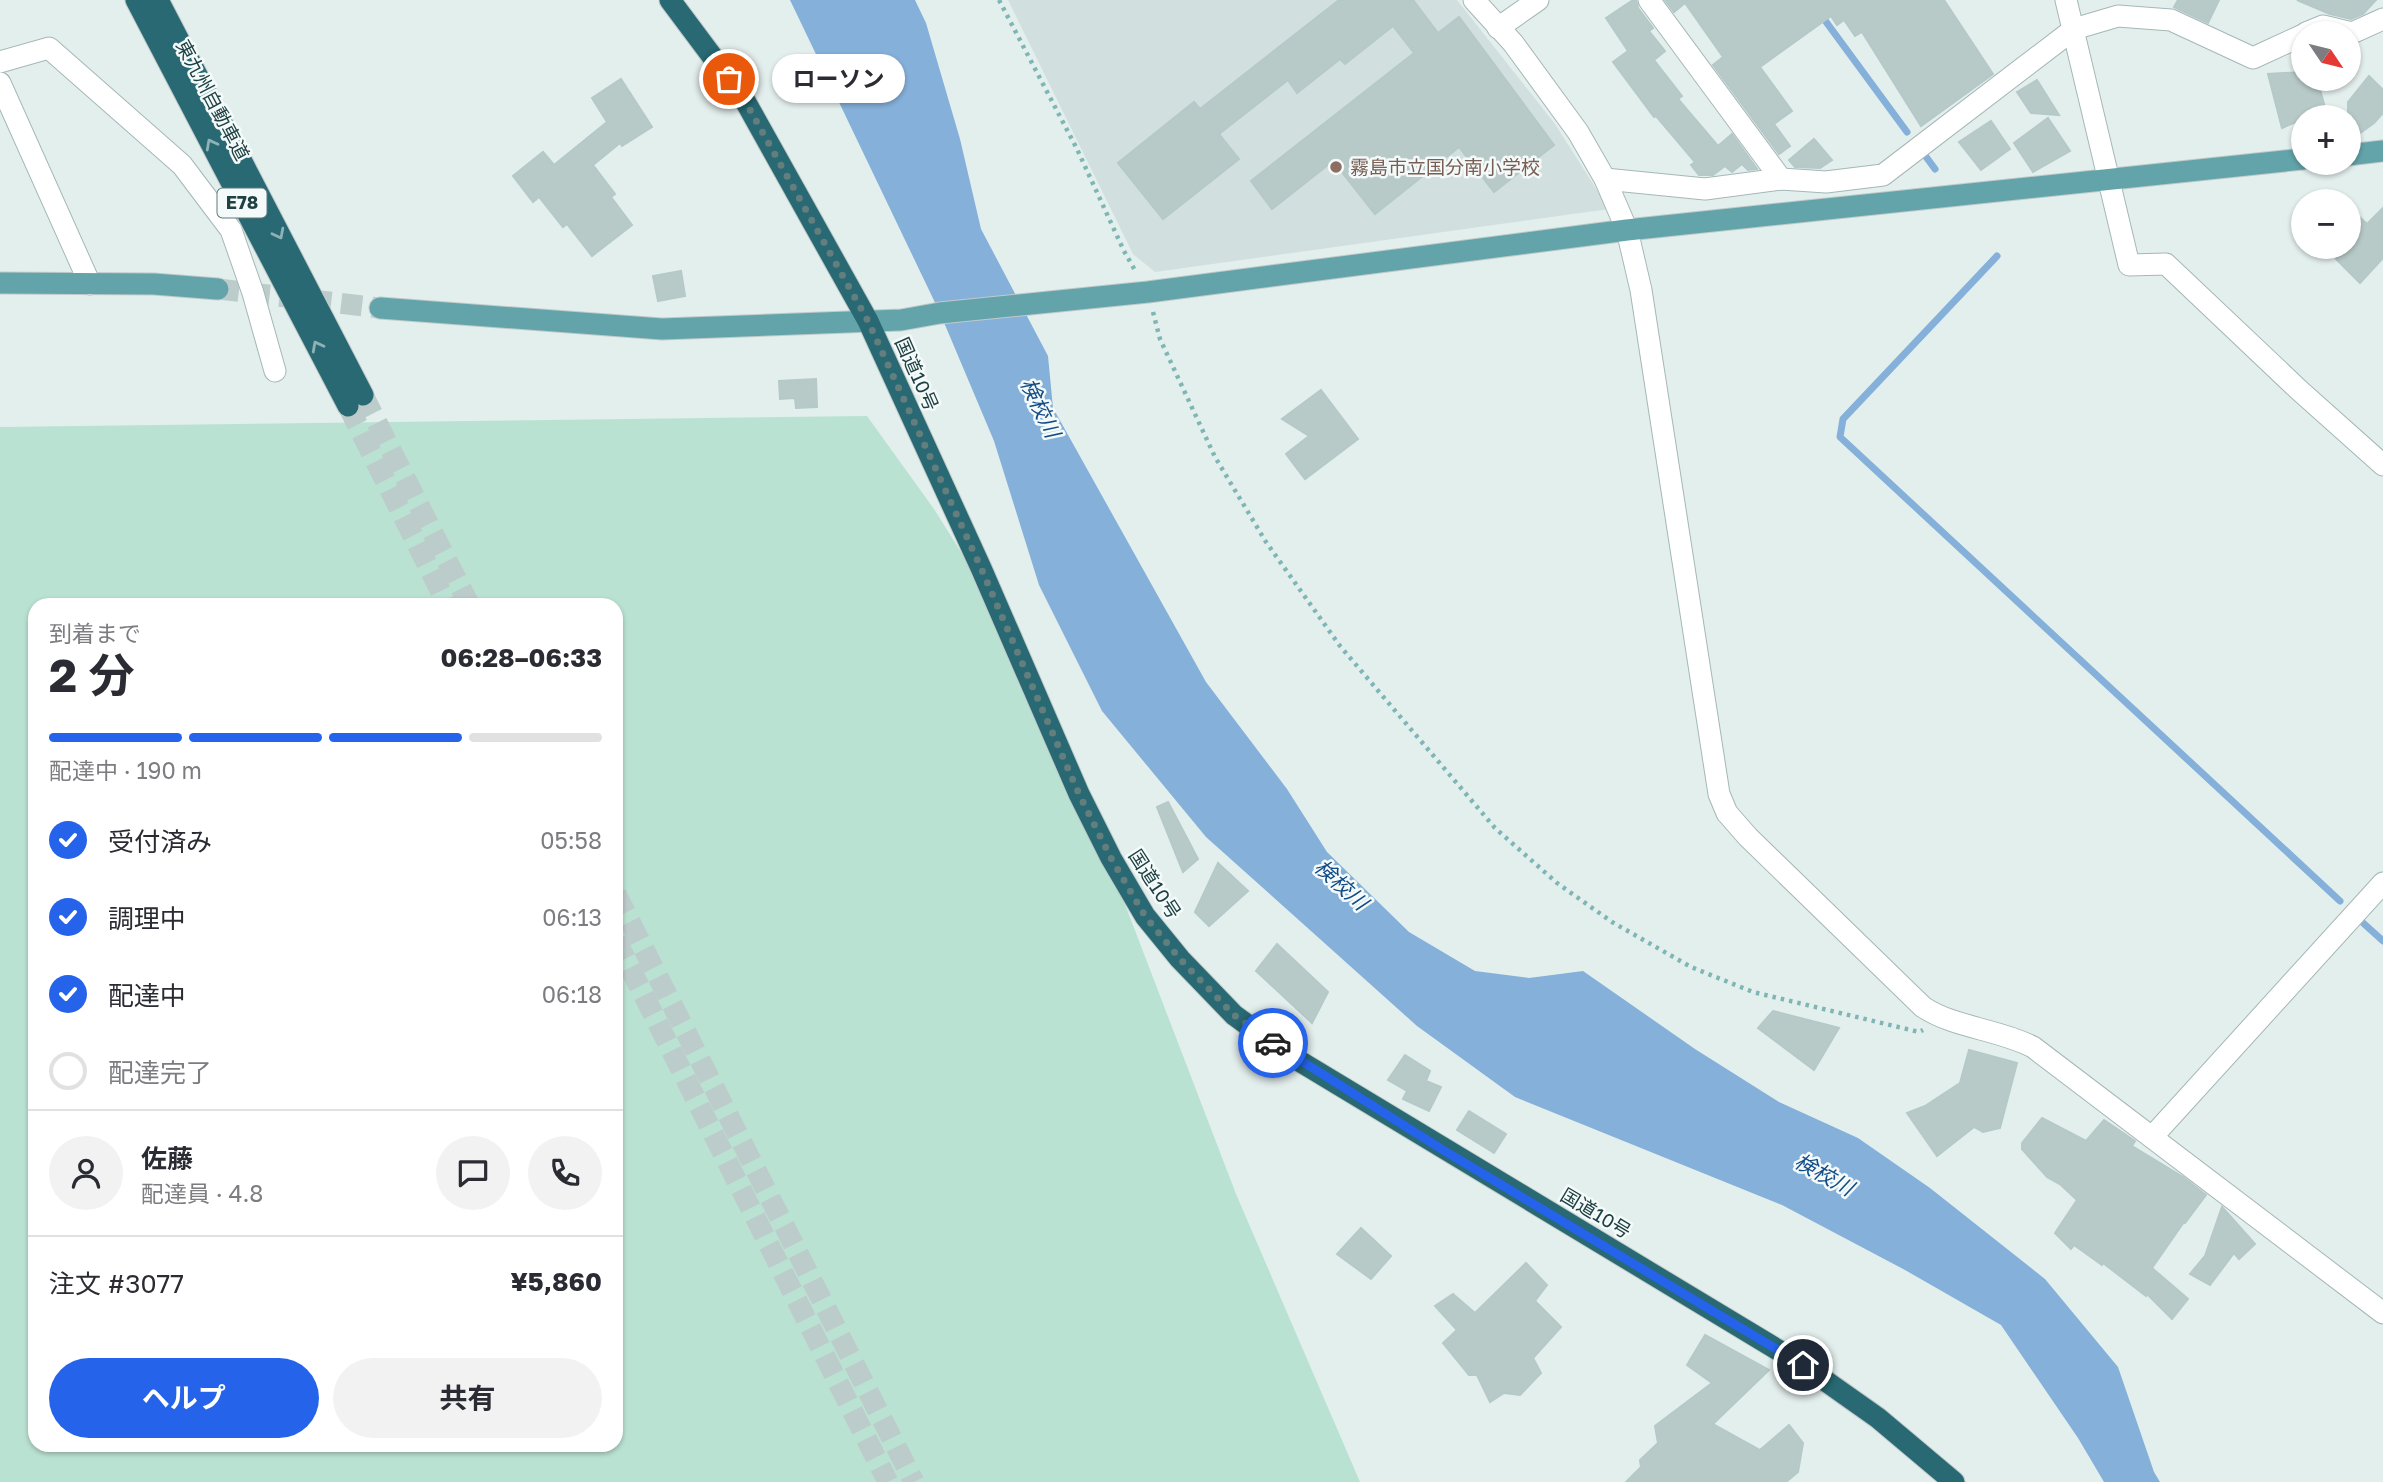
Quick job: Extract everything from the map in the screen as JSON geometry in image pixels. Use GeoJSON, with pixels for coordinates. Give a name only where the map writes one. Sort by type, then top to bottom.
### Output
{"type":"FeatureCollection","features":[{"type":"Feature","properties":{"kind":"highway","name":"東九州自動車道"},"geometry":{"type":"LineString","coordinates":[[136,0],[356,401],[158,0]]}},
{"type":"Feature","properties":{"kind":"highway","name":"国道10号"},"geometry":{"type":"LineString","coordinates":[[670,0],[744,99],[868,321],[981,568],[1079,794],[1111,858],[1145,916],[1180,959],[1234,1015],[1286,1053],[1803,1365],[1878,1418],[1954,1482]]}},
{"type":"Feature","properties":{"kind":"main road"},"geometry":{"type":"LineString","coordinates":[[2361,154],[2383,151]]}},
{"type":"Feature","properties":{"kind":"main road"},"geometry":{"type":"LineString","coordinates":[[380,308],[662,329],[901,320],[940,313],[1148,292],[1627,230],[2291,160]]}},
{"type":"Feature","properties":{"kind":"main road"},"geometry":{"type":"LineString","coordinates":[[0,284],[153,284],[218,289]]}},
{"type":"Feature","properties":{"kind":"street"},"geometry":{"type":"LineString","coordinates":[[1474,0],[1513,43],[1578,132],[1605,179],[1627,230],[1643,303],[1719,793],[1727,813],[1748,837],[1923,1006],[1936,1015],[2015,1038],[2033,1048],[2383,1313]]}},
{"type":"Feature","properties":{"kind":"street"},"geometry":{"type":"LineString","coordinates":[[1497,28],[1538,0]]}},
{"type":"Feature","properties":{"kind":"street"},"geometry":{"type":"LineString","coordinates":[[1649,0],[1780,179]]}},
{"type":"Feature","properties":{"kind":"street"},"geometry":{"type":"LineString","coordinates":[[2066,0],[2129,265],[2166,264],[2383,465]]}},
{"type":"Feature","properties":{"kind":"street"},"geometry":{"type":"LineString","coordinates":[[1605,179],[1705,189],[1780,179],[1826,182],[1883,175],[2074,29],[2118,16],[2171,20],[2253,58],[2291,40]]}},
{"type":"Feature","properties":{"kind":"street"},"geometry":{"type":"LineString","coordinates":[[2361,29],[2383,19]]}},
{"type":"Feature","properties":{"kind":"street"},"geometry":{"type":"LineString","coordinates":[[0,62],[49,48],[182,165],[230,230],[253,293],[275,370]]}},
{"type":"Feature","properties":{"kind":"street"},"geometry":{"type":"LineString","coordinates":[[0,83],[90,284]]}},
{"type":"Feature","properties":{"kind":"street"},"geometry":{"type":"LineString","coordinates":[[2152,1137],[2383,883]]}},
{"type":"Feature","properties":{"kind":"path"},"geometry":{"type":"LineString","coordinates":[[999,0],[1077,149],[1124,251],[1148,292],[1160,339],[1215,457],[1266,542],[1340,646],[1495,828],[1557,883],[1612,922],[1691,967],[1753,992],[1919,1032],[1946,1018]]}},
{"type":"Feature","properties":{"kind":"shaded area","name":"霧島市立国分南小学校"},"geometry":{"type":"Polygon","coordinates":[[[1008,0],[1457,0],[1555,124],[1609,209],[1155,272],[1133,254],[1008,0]]]}},
{"type":"Feature","properties":{"kind":"green space"},"geometry":{"type":"Polygon","coordinates":[[[867,416],[934,509],[1001,616],[1098,834],[1236,1194],[1360,1482],[0,1482],[0,427],[867,416]]]}},
{"type":"Feature","properties":{"kind":"water","name":"検校川"},"geometry":{"type":"Polygon","coordinates":[[[790,0],[915,0],[926,23],[960,139],[981,229],[1048,356],[1053,408],[1206,682],[1287,789],[1327,852],[1409,932],[1475,971],[1529,978],[1583,971],[1695,1049],[1779,1102],[1858,1138],[1930,1188],[2045,1279],[2118,1367],[2154,1472],[2160,1482],[2104,1482],[2078,1438],[2001,1325],[1905,1270],[1782,1205],[1515,1097],[1417,1026],[1206,837],[1102,711],[1039,585],[994,441],[940,313],[790,0]]]}},
{"type":"Feature","properties":{"kind":"building"},"geometry":{"type":"Polygon","coordinates":[[[1339,0],[1413,0],[1438,33],[1459,17],[1554,145],[1494,192],[1459,147],[1375,214],[1333,161],[1272,209],[1251,181],[1414,53],[1393,26],[1345,64],[1340,59],[1297,93],[1288,80],[1219,134],[1239,159],[1163,219],[1118,163],[1194,102],[1200,109],[1339,0]]]}},
{"type":"Feature","properties":{"kind":"building"},"geometry":{"type":"Polygon","coordinates":[[[1636,0],[1638,8],[1653,28],[1649,31],[1665,51],[1654,60],[1682,96],[1678,99],[1718,146],[1732,134],[1757,169],[1748,170],[1742,164],[1732,172],[1725,166],[1713,175],[1699,175],[1691,165],[1695,162],[1656,116],[1654,117],[1613,62],[1628,51],[1606,18],[1636,0]]]}},
{"type":"Feature","properties":{"kind":"building"},"geometry":{"type":"Polygon","coordinates":[[[1665,0],[1944,0],[1993,74],[1921,126],[1862,32],[1855,36],[1844,20],[1837,25],[1831,16],[1760,67],[1792,111],[1774,124],[1790,146],[1779,154],[1713,65],[1723,57],[1685,3],[1674,12],[1665,0]]]}},
{"type":"Feature","properties":{"kind":"building"},"geometry":{"type":"Polygon","coordinates":[[[2178,0],[2219,0],[2208,23],[2174,7],[2178,0]]]}},
{"type":"Feature","properties":{"kind":"building"},"geometry":{"type":"Polygon","coordinates":[[[2297,0],[2376,0],[2363,14],[2351,19],[2330,14],[2297,0]]]}},
{"type":"Feature","properties":{"kind":"building"},"geometry":{"type":"Polygon","coordinates":[[[2291,73],[2291,91],[2320,91],[2324,105],[2291,105],[2291,124],[2282,128],[2268,74],[2291,73]]]}},
{"type":"Feature","properties":{"kind":"building"},"geometry":{"type":"Polygon","coordinates":[[[2369,76],[2383,90],[2383,113],[2361,132],[2361,105],[2348,105],[2348,102],[2357,91],[2361,91],[2361,86],[2369,76]]]}},
{"type":"Feature","properties":{"kind":"building"},"geometry":{"type":"Polygon","coordinates":[[[621,79],[652,127],[622,146],[620,143],[593,165],[615,194],[611,197],[632,225],[592,256],[567,224],[563,227],[539,197],[533,202],[513,176],[543,152],[554,165],[607,122],[592,98],[621,79]]]}},
{"type":"Feature","properties":{"kind":"building"},"geometry":{"type":"Polygon","coordinates":[[[2037,80],[2059,115],[2031,113],[2017,92],[2037,80]]]}},
{"type":"Feature","properties":{"kind":"building"},"geometry":{"type":"Polygon","coordinates":[[[2048,118],[2070,151],[2033,172],[2014,143],[2048,118]]]}},
{"type":"Feature","properties":{"kind":"building"},"geometry":{"type":"Polygon","coordinates":[[[1991,121],[2010,149],[1981,170],[1959,142],[1991,121]]]}},
{"type":"Feature","properties":{"kind":"building"},"geometry":{"type":"Polygon","coordinates":[[[1814,139],[1832,160],[1820,168],[1795,167],[1789,160],[1814,139]]]}},
{"type":"Feature","properties":{"kind":"building"},"geometry":{"type":"Polygon","coordinates":[[[2383,208],[2383,258],[2360,283],[2336,259],[2361,259],[2361,218],[2367,224],[2383,208]]]}},
{"type":"Feature","properties":{"kind":"building"},"geometry":{"type":"Polygon","coordinates":[[[681,271],[685,296],[658,301],[653,276],[681,271]]]}},
{"type":"Feature","properties":{"kind":"building"},"geometry":{"type":"Polygon","coordinates":[[[816,379],[817,407],[796,408],[795,398],[780,399],[779,381],[816,379]]]}},
{"type":"Feature","properties":{"kind":"building"},"geometry":{"type":"Polygon","coordinates":[[[1321,390],[1358,439],[1305,479],[1286,454],[1309,436],[1282,419],[1321,390]]]}},
{"type":"Feature","properties":{"kind":"building"},"geometry":{"type":"Polygon","coordinates":[[[1168,802],[1198,859],[1183,872],[1157,807],[1168,802]]]}},
{"type":"Feature","properties":{"kind":"building"},"geometry":{"type":"Polygon","coordinates":[[[1218,863],[1248,891],[1209,926],[1195,912],[1218,863]]]}},
{"type":"Feature","properties":{"kind":"building"},"geometry":{"type":"Polygon","coordinates":[[[1277,944],[1328,992],[1312,1023],[1256,971],[1277,944]]]}},
{"type":"Feature","properties":{"kind":"building"},"geometry":{"type":"Polygon","coordinates":[[[1773,1011],[1839,1028],[1814,1070],[1758,1028],[1773,1011]]]}},
{"type":"Feature","properties":{"kind":"building"},"geometry":{"type":"Polygon","coordinates":[[[1969,1050],[2017,1063],[2000,1128],[1983,1132],[1974,1127],[1937,1156],[1907,1113],[1925,1106],[1960,1083],[1969,1050]]]}},
{"type":"Feature","properties":{"kind":"building"},"geometry":{"type":"Polygon","coordinates":[[[1405,1055],[1430,1071],[1426,1081],[1441,1087],[1429,1111],[1403,1099],[1407,1091],[1388,1080],[1405,1055]]]}},
{"type":"Feature","properties":{"kind":"building"},"geometry":{"type":"Polygon","coordinates":[[[1469,1111],[1506,1134],[1494,1153],[1457,1130],[1469,1111]]]}},
{"type":"Feature","properties":{"kind":"building"},"geometry":{"type":"Polygon","coordinates":[[[2042,1118],[2086,1141],[2104,1120],[2135,1141],[2132,1146],[2183,1177],[2206,1195],[2152,1268],[2188,1299],[2172,1319],[2147,1294],[2146,1296],[2074,1245],[2071,1249],[2055,1233],[2077,1200],[2061,1185],[2047,1177],[2022,1149],[2022,1143],[2042,1118]]]}},
{"type":"Feature","properties":{"kind":"building"},"geometry":{"type":"Polygon","coordinates":[[[2222,1207],[2255,1244],[2239,1259],[2234,1253],[2210,1285],[2190,1274],[2205,1256],[2222,1207]]]}},
{"type":"Feature","properties":{"kind":"building"},"geometry":{"type":"Polygon","coordinates":[[[1361,1228],[1391,1256],[1371,1279],[1337,1254],[1361,1228]]]}},
{"type":"Feature","properties":{"kind":"building"},"geometry":{"type":"Polygon","coordinates":[[[1526,1263],[1547,1285],[1535,1301],[1561,1327],[1533,1358],[1541,1373],[1520,1395],[1504,1393],[1490,1402],[1477,1375],[1469,1375],[1443,1343],[1457,1330],[1435,1306],[1453,1294],[1475,1313],[1526,1263]]]}},
{"type":"Feature","properties":{"kind":"building"},"geometry":{"type":"Polygon","coordinates":[[[1705,1335],[1769,1370],[1713,1424],[1760,1450],[1789,1425],[1803,1443],[1798,1472],[1786,1482],[1626,1482],[1641,1467],[1640,1460],[1658,1443],[1655,1426],[1712,1383],[1687,1365],[1705,1335]]]}},
{"type":"Feature","properties":{"kind":"waterway"},"geometry":{"type":"LineString","coordinates":[[1810,0],[1907,132]]}},
{"type":"Feature","properties":{"kind":"waterway"},"geometry":{"type":"LineString","coordinates":[[1921,150],[1935,169]]}},
{"type":"Feature","properties":{"kind":"waterway"},"geometry":{"type":"LineString","coordinates":[[1997,256],[1843,419],[1840,437],[2340,901]]}},
{"type":"Feature","properties":{"kind":"waterway"},"geometry":{"type":"LineString","coordinates":[[2362,922],[2383,941]]}},
{"type":"Feature","properties":{"kind":"tunnel"},"geometry":{"type":"LineString","coordinates":[[218,289],[380,308]]}},
{"type":"Feature","properties":{"kind":"tunnel"},"geometry":{"type":"LineString","coordinates":[[363,395],[466,598]]}},
{"type":"Feature","properties":{"kind":"tunnel"},"geometry":{"type":"LineString","coordinates":[[348,406],[444,598]]}},
{"type":"Feature","properties":{"kind":"tunnel"},"geometry":{"type":"LineString","coordinates":[[623,908],[914,1482]]}},
{"type":"Feature","properties":{"kind":"tunnel"},"geometry":{"type":"LineString","coordinates":[[623,954],[888,1482]]}},
{"type":"Feature","properties":{"kind":"way so far"},"geometry":{"type":"LineString","coordinates":[[729,79],[744,99],[868,321],[981,568],[1079,794],[1111,858],[1145,916],[1180,959],[1234,1015],[1273,1043]]}},
{"type":"Feature","properties":{"kind":"place","name":"ローソン"},"geometry":{"type":"Point","coordinates":[729,79]}},
{"type":"Feature","properties":{"kind":"place","name":"霧島市立国分南小学校"},"geometry":{"type":"Point","coordinates":[1336,167]}},
{"type":"Feature","properties":{"kind":"route"},"geometry":{"type":"LineString","coordinates":[[1273,1043],[1443,1150],[1803,1365]]}}]}
